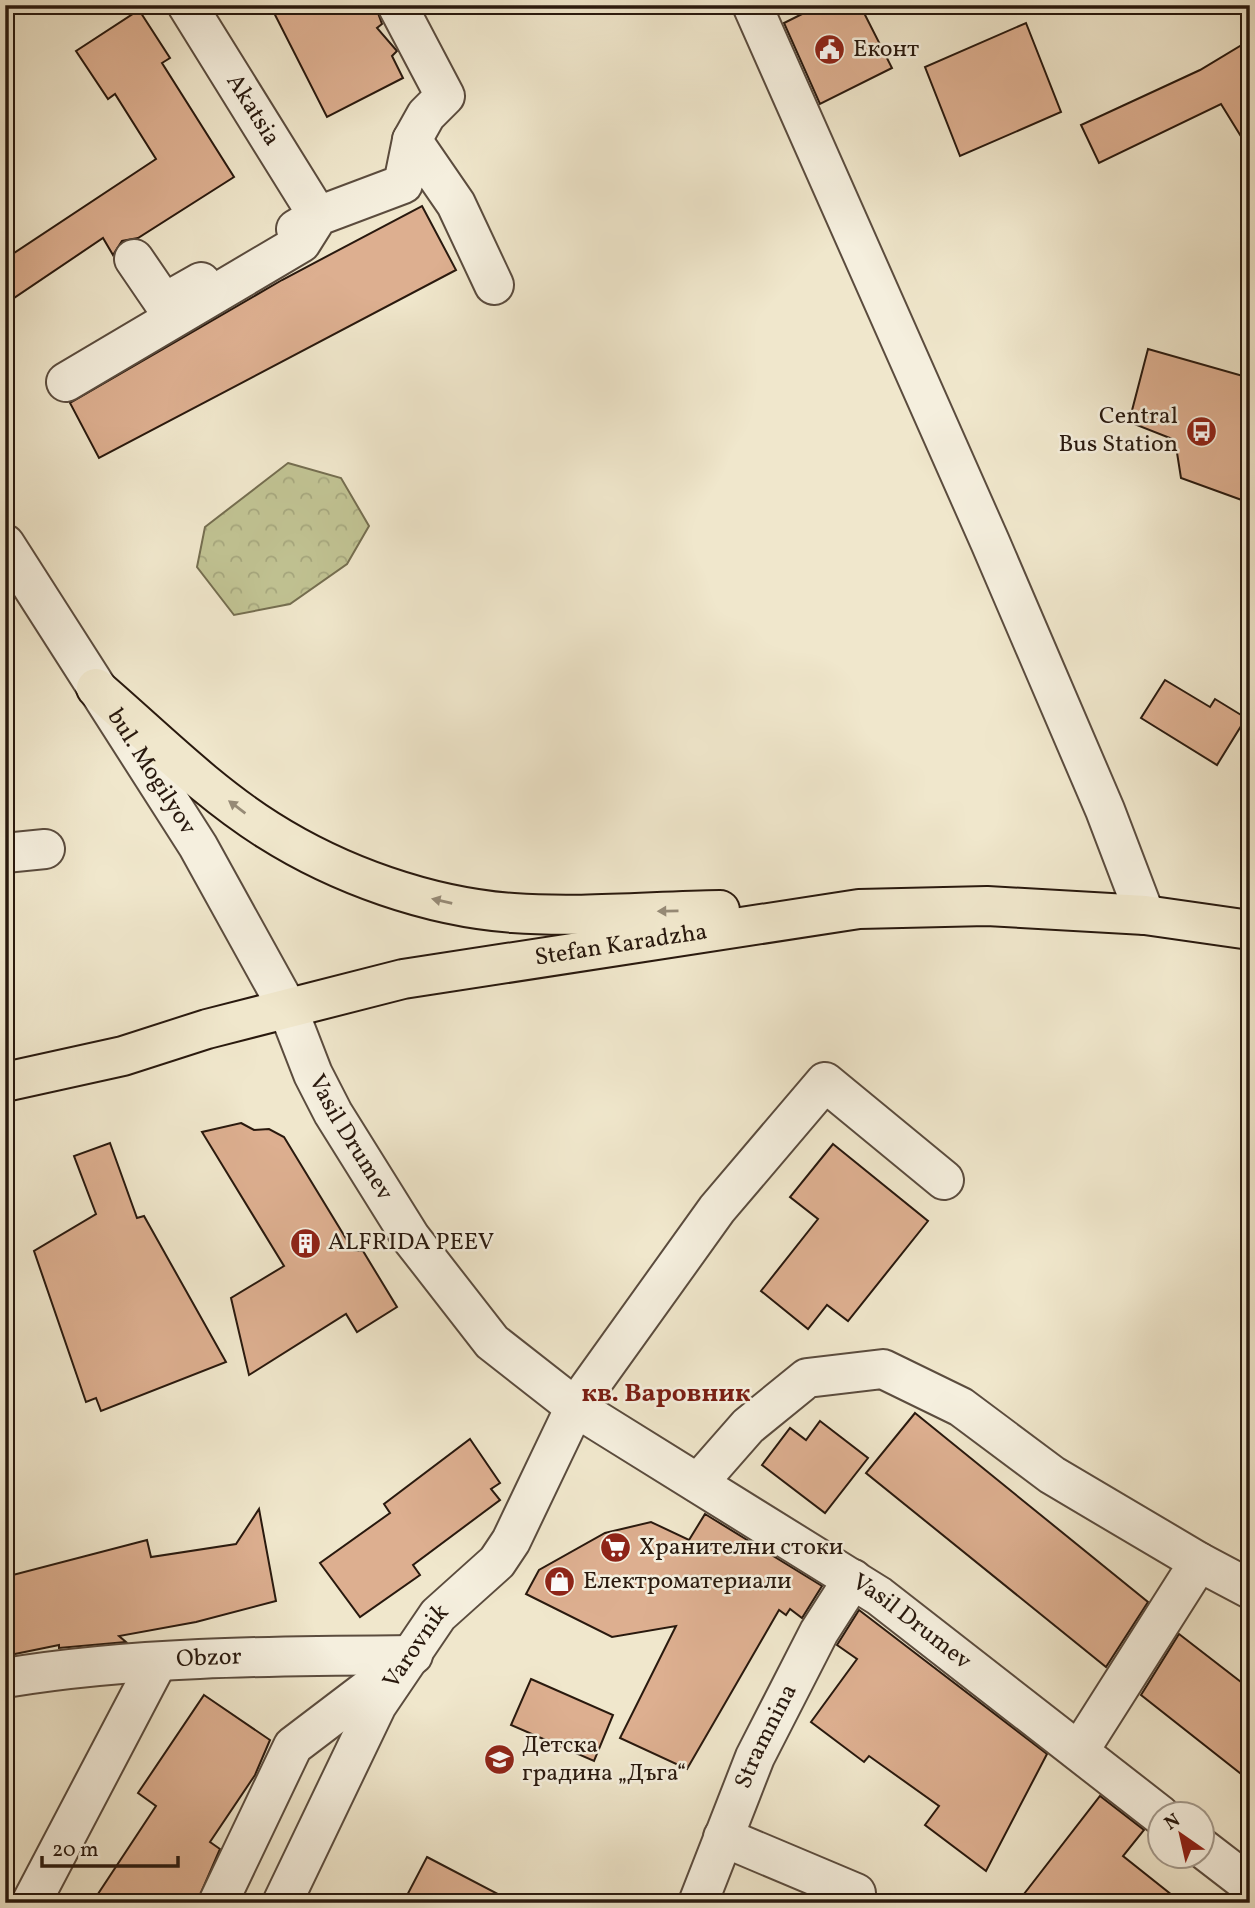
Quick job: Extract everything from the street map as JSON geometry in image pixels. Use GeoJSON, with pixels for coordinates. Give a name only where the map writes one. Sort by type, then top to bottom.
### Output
{"type":"FeatureCollection","features":[{"type":"Feature","properties":{"kind":"main road"},"geometry":{"type":"LineString","coordinates":[[96,688],[217,792],[268,830],[341,867],[402,891],[513,913],[859,909]]}},
{"type":"Feature","properties":{"kind":"main road","name":"Stefan Karadzha"},"geometry":{"type":"LineString","coordinates":[[5,1082],[123,1056],[286,1007],[403,979],[859,909],[987,906],[1145,915],[1250,930]]}},
{"type":"Feature","properties":{"kind":"street","name":"Akatsia"},"geometry":{"type":"LineString","coordinates":[[187,5],[318,216]]}},
{"type":"Feature","properties":{"kind":"street"},"geometry":{"type":"LineString","coordinates":[[134,259],[164,303],[318,216],[402,184],[412,140],[426,115],[445,96],[397,5]]}},
{"type":"Feature","properties":{"kind":"street"},"geometry":{"type":"LineString","coordinates":[[752,5],[990,542],[1105,810],[1145,915]]}},
{"type":"Feature","properties":{"kind":"street"},"geometry":{"type":"LineString","coordinates":[[412,140],[456,204],[494,285]]}},
{"type":"Feature","properties":{"kind":"street"},"geometry":{"type":"LineString","coordinates":[[66,382],[301,243],[318,216]]}},
{"type":"Feature","properties":{"kind":"street","name":"bul. Mogilyov"},"geometry":{"type":"LineString","coordinates":[[5,544],[198,846],[286,1007]]}},
{"type":"Feature","properties":{"kind":"street"},"geometry":{"type":"LineString","coordinates":[[5,853],[45,849]]}},
{"type":"Feature","properties":{"kind":"street","name":"Vasil Drumev"},"geometry":{"type":"LineString","coordinates":[[286,1007],[323,1096],[411,1238],[492,1342],[575,1407],[852,1579],[1146,1804]]}},
{"type":"Feature","properties":{"kind":"street"},"geometry":{"type":"LineString","coordinates":[[575,1407],[717,1209],[825,1082],[944,1180]]}},
{"type":"Feature","properties":{"kind":"street"},"geometry":{"type":"LineString","coordinates":[[698,1483],[748,1426],[807,1378],[883,1368],[961,1407],[1052,1475],[1250,1589]]}},
{"type":"Feature","properties":{"kind":"street","name":"Varovnik"},"geometry":{"type":"LineString","coordinates":[[282,1903],[377,1705],[438,1615],[497,1562],[511,1541],[575,1407]]}},
{"type":"Feature","properties":{"kind":"street"},"geometry":{"type":"LineString","coordinates":[[1079,1751],[1199,1562]]}},
{"type":"Feature","properties":{"kind":"street","name":"Stramnina"},"geometry":{"type":"LineString","coordinates":[[698,1903],[755,1757],[819,1632],[852,1579]]}},
{"type":"Feature","properties":{"kind":"street"},"geometry":{"type":"LineString","coordinates":[[218,1903],[293,1746],[412,1655]]}},
{"type":"Feature","properties":{"kind":"street","name":"Obzor"},"geometry":{"type":"LineString","coordinates":[[5,1678],[91,1667],[275,1656],[412,1655]]}},
{"type":"Feature","properties":{"kind":"street"},"geometry":{"type":"LineString","coordinates":[[31,1903],[157,1663]]}},
{"type":"Feature","properties":{"kind":"street"},"geometry":{"type":"LineString","coordinates":[[723,1837],[856,1893],[852,1903]]}},
{"type":"Feature","properties":{"kind":"street"},"geometry":{"type":"LineString","coordinates":[[1216,1859],[1250,1885]]}},
{"type":"Feature","properties":{"kind":"green space"},"geometry":{"type":"Polygon","coordinates":[[[288,463],[341,478],[369,526],[347,564],[290,604],[234,615],[197,567],[205,527],[288,463]]]}},
{"type":"Feature","properties":{"kind":"building"},"geometry":{"type":"Polygon","coordinates":[[[270,5],[375,5],[382,24],[377,28],[397,51],[392,56],[403,78],[327,117],[270,5]]]}},
{"type":"Feature","properties":{"kind":"building","name":"Еконт"},"geometry":{"type":"Polygon","coordinates":[[[820,5],[860,5],[892,68],[820,104],[784,23],[820,5]]]}},
{"type":"Feature","properties":{"kind":"building"},"geometry":{"type":"Polygon","coordinates":[[[139,10],[170,58],[162,63],[234,177],[138,238],[122,241],[113,255],[103,238],[5,304],[5,259],[156,159],[115,94],[108,99],[76,51],[139,10]]]}},
{"type":"Feature","properties":{"kind":"building"},"geometry":{"type":"Polygon","coordinates":[[[1026,23],[1061,112],[960,156],[925,67],[1026,23]]]}},
{"type":"Feature","properties":{"kind":"building"},"geometry":{"type":"Polygon","coordinates":[[[1250,40],[1250,151],[1221,104],[1099,163],[1081,125],[1200,70],[1250,40]]]}},
{"type":"Feature","properties":{"kind":"building"},"geometry":{"type":"Polygon","coordinates":[[[422,206],[456,270],[99,458],[70,403],[282,280],[422,206]]]}},
{"type":"Feature","properties":{"kind":"building","name":"Central Bus Station"},"geometry":{"type":"Polygon","coordinates":[[[1148,349],[1250,378],[1250,503],[1181,478],[1175,440],[1129,422],[1148,349]]]}},
{"type":"Feature","properties":{"kind":"building"},"geometry":{"type":"Polygon","coordinates":[[[1165,680],[1210,707],[1215,699],[1246,718],[1217,765],[1141,718],[1165,680]]]}},
{"type":"Feature","properties":{"kind":"building","name":"ALFRIDA PEEV"},"geometry":{"type":"Polygon","coordinates":[[[241,1123],[254,1130],[269,1129],[284,1137],[353,1250],[363,1251],[397,1307],[357,1332],[346,1314],[249,1375],[231,1298],[284,1266],[202,1132],[241,1123]]]}},
{"type":"Feature","properties":{"kind":"building"},"geometry":{"type":"Polygon","coordinates":[[[110,1143],[137,1218],[144,1216],[226,1362],[101,1411],[96,1398],[86,1402],[34,1251],[96,1214],[74,1156],[110,1143]]]}},
{"type":"Feature","properties":{"kind":"building"},"geometry":{"type":"Polygon","coordinates":[[[833,1144],[928,1221],[848,1321],[827,1305],[808,1329],[761,1291],[818,1219],[790,1197],[833,1144]]]}},
{"type":"Feature","properties":{"kind":"building"},"geometry":{"type":"Polygon","coordinates":[[[915,1413],[1148,1602],[1106,1667],[866,1473],[915,1413]]]}},
{"type":"Feature","properties":{"kind":"building"},"geometry":{"type":"Polygon","coordinates":[[[820,1421],[868,1458],[825,1513],[762,1465],[790,1428],[806,1440],[820,1421]]]}},
{"type":"Feature","properties":{"kind":"building"},"geometry":{"type":"Polygon","coordinates":[[[470,1439],[500,1483],[491,1489],[500,1500],[413,1565],[420,1575],[360,1617],[320,1563],[390,1513],[384,1504],[470,1439]]]}},
{"type":"Feature","properties":{"kind":"building"},"geometry":{"type":"Polygon","coordinates":[[[259,1509],[276,1601],[196,1622],[119,1636],[126,1642],[59,1648],[59,1645],[5,1656],[5,1577],[147,1540],[151,1557],[236,1544],[259,1509]]]}},
{"type":"Feature","properties":{"kind":"building"},"geometry":{"type":"Polygon","coordinates":[[[705,1514],[822,1586],[802,1618],[790,1609],[786,1615],[779,1610],[687,1769],[620,1738],[676,1626],[612,1637],[526,1594],[539,1570],[605,1533],[651,1522],[689,1540],[705,1514]]]}},
{"type":"Feature","properties":{"kind":"building"},"geometry":{"type":"Polygon","coordinates":[[[859,1610],[1047,1754],[986,1871],[925,1825],[939,1806],[869,1756],[864,1762],[811,1722],[857,1659],[837,1645],[859,1610]]]}},
{"type":"Feature","properties":{"kind":"building"},"geometry":{"type":"Polygon","coordinates":[[[1179,1634],[1250,1689],[1250,1781],[1141,1695],[1179,1634]]]}},
{"type":"Feature","properties":{"kind":"building"},"geometry":{"type":"Polygon","coordinates":[[[531,1679],[613,1715],[594,1761],[511,1725],[531,1679]]]}},
{"type":"Feature","properties":{"kind":"building"},"geometry":{"type":"Polygon","coordinates":[[[204,1695],[270,1740],[255,1775],[210,1842],[220,1849],[197,1902],[92,1903],[156,1806],[138,1793],[204,1695]]]}},
{"type":"Feature","properties":{"kind":"building"},"geometry":{"type":"Polygon","coordinates":[[[1100,1796],[1144,1830],[1123,1856],[1182,1903],[1017,1903],[1100,1796]]]}},
{"type":"Feature","properties":{"kind":"building"},"geometry":{"type":"Polygon","coordinates":[[[427,1857],[515,1903],[403,1903],[427,1857]]]}},
{"type":"Feature","properties":{"kind":"place","name":"Еконт"},"geometry":{"type":"Point","coordinates":[830,50]}},
{"type":"Feature","properties":{"kind":"place","name":"Central Bus Station"},"geometry":{"type":"Point","coordinates":[1201,431]}},
{"type":"Feature","properties":{"kind":"place","name":"ALFRIDA PEEV"},"geometry":{"type":"Point","coordinates":[305,1243]}},
{"type":"Feature","properties":{"kind":"place","name":"Хранителни стоки"},"geometry":{"type":"Point","coordinates":[616,1548]}},
{"type":"Feature","properties":{"kind":"place","name":"Електроматериали"},"geometry":{"type":"Point","coordinates":[560,1582]}},
{"type":"Feature","properties":{"kind":"place","name":"Детска градина „Дъга“"},"geometry":{"type":"Point","coordinates":[499,1760]}},
{"type":"Feature","properties":{"kind":"district","name":"кв. Варовник"},"geometry":{"type":"Point","coordinates":[666,1394]}}]}
